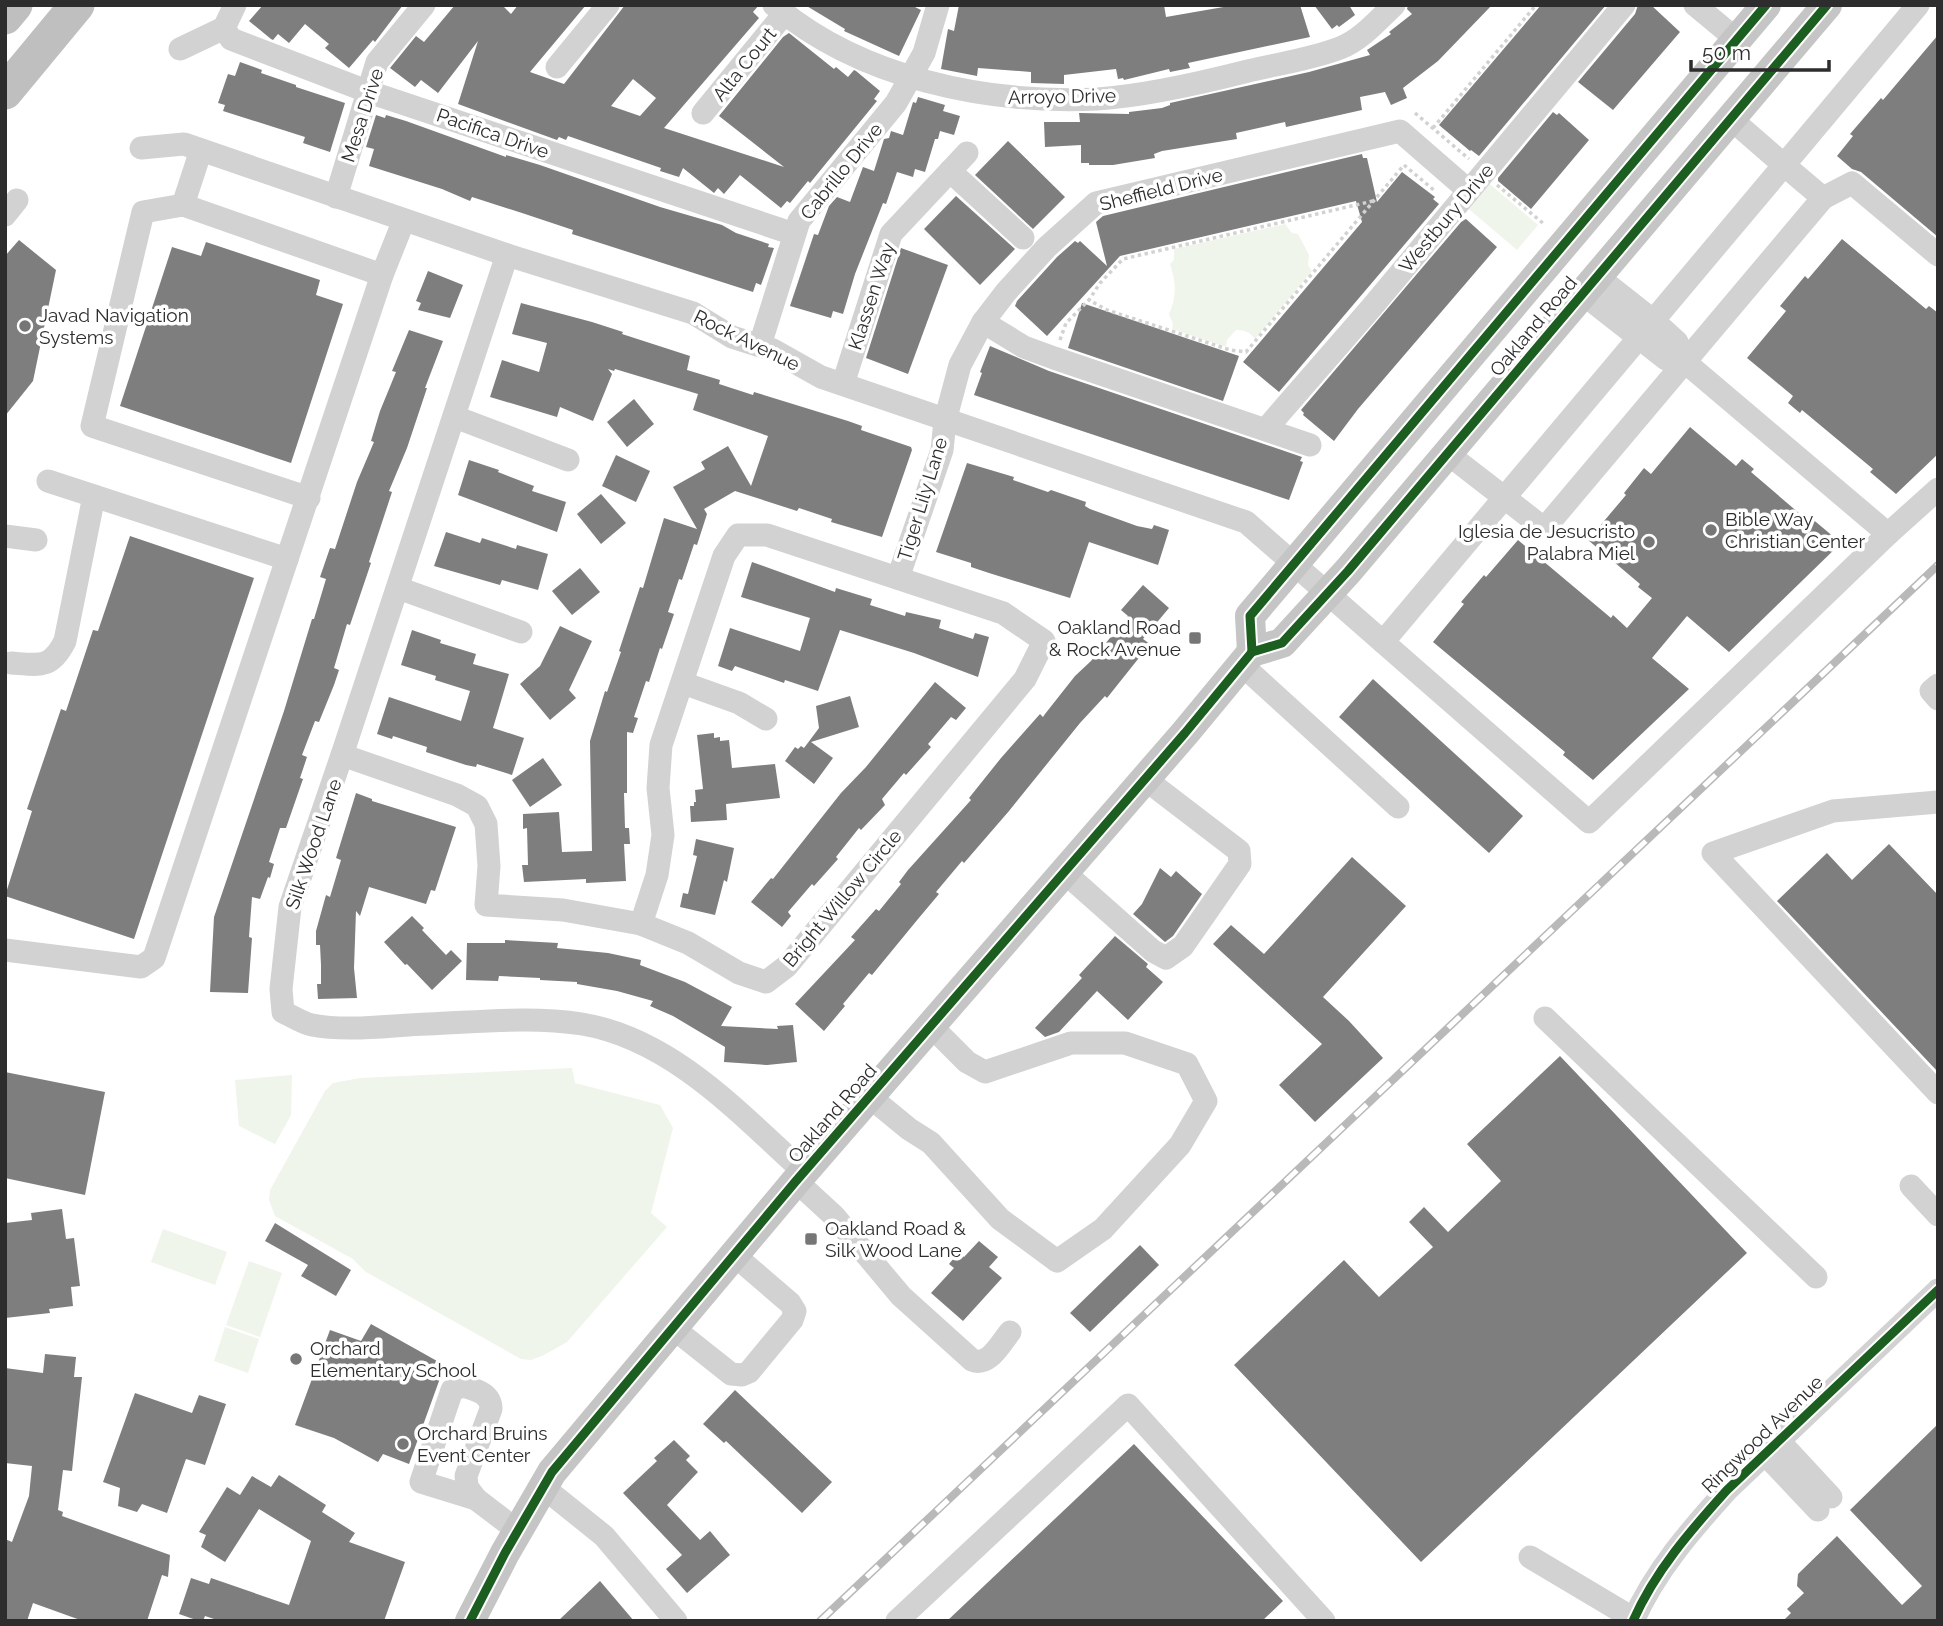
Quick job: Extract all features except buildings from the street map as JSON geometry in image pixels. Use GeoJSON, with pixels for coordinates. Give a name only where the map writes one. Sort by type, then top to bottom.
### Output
{"type":"FeatureCollection","features":[{"type":"Feature","properties":{"kind":"highway"},"geometry":{"type":"LineString","coordinates":[[5,17],[15,5]]}},
{"type":"Feature","properties":{"kind":"highway"},"geometry":{"type":"LineString","coordinates":[[5,92],[77,5]]}},
{"type":"Feature","properties":{"kind":"main road","name":"Oakland Road"},"geometry":{"type":"LineString","coordinates":[[1247,658],[1250,616],[1766,5]]}},
{"type":"Feature","properties":{"kind":"main road","name":"Oakland Road"},"geometry":{"type":"LineString","coordinates":[[470,1621],[552,1472],[734,1255],[1247,658],[1282,643],[1328,592],[1827,5]]}},
{"type":"Feature","properties":{"kind":"street"},"geometry":{"type":"LineString","coordinates":[[180,48],[224,28],[235,5]]}},
{"type":"Feature","properties":{"kind":"street","name":"Mesa Drive"},"geometry":{"type":"LineString","coordinates":[[336,197],[377,62],[424,5]]}},
{"type":"Feature","properties":{"kind":"street"},"geometry":{"type":"LineString","coordinates":[[557,67],[608,5]]}},
{"type":"Feature","properties":{"kind":"street","name":"Cabrillo Drive"},"geometry":{"type":"LineString","coordinates":[[760,345],[799,221],[896,103],[924,53],[938,5]]}},
{"type":"Feature","properties":{"kind":"street","name":"Arroyo Drive"},"geometry":{"type":"LineString","coordinates":[[779,10],[821,39],[911,78],[1002,97],[1098,99],[1184,86],[1341,48],[1367,31],[1394,5]]}},
{"type":"Feature","properties":{"kind":"street","name":"Westbury Drive"},"geometry":{"type":"LineString","coordinates":[[1266,429],[1624,5]]}},
{"type":"Feature","properties":{"kind":"street"},"geometry":{"type":"LineString","coordinates":[[1695,5],[1736,39]]}},
{"type":"Feature","properties":{"kind":"street"},"geometry":{"type":"LineString","coordinates":[[1383,642],[1648,330],[1918,5]]}},
{"type":"Feature","properties":{"kind":"street","name":"Alta Court"},"geometry":{"type":"LineString","coordinates":[[703,113],[779,10]]}},
{"type":"Feature","properties":{"kind":"street","name":"Pacifica Drive"},"geometry":{"type":"LineString","coordinates":[[224,28],[231,39],[369,92],[794,234]]}},
{"type":"Feature","properties":{"kind":"street"},"geometry":{"type":"LineString","coordinates":[[1731,119],[1822,198]]}},
{"type":"Feature","properties":{"kind":"street","name":"Sheffield Drive"},"geometry":{"type":"LineString","coordinates":[[945,421],[960,365],[983,322],[1006,292],[1048,247],[1096,203],[1400,131],[1462,199]]}},
{"type":"Feature","properties":{"kind":"street","name":"Rock Avenue"},"geometry":{"type":"LineString","coordinates":[[141,148],[184,144],[507,255],[693,313],[733,337],[760,345],[821,377],[1246,522],[1589,822],[1888,534]]}},
{"type":"Feature","properties":{"kind":"street"},"geometry":{"type":"LineString","coordinates":[[183,205],[201,150]]}},
{"type":"Feature","properties":{"kind":"street","name":"Klassen Way"},"geometry":{"type":"LineString","coordinates":[[843,384],[891,234],[967,153]]}},
{"type":"Feature","properties":{"kind":"street"},"geometry":{"type":"LineString","coordinates":[[950,172],[1023,238]]}},
{"type":"Feature","properties":{"kind":"street"},"geometry":{"type":"LineString","coordinates":[[1448,454],[1541,526],[1549,523],[1822,198],[1852,183],[1938,255]]}},
{"type":"Feature","properties":{"kind":"street"},"geometry":{"type":"LineString","coordinates":[[310,498],[92,426],[143,212],[183,205],[382,275]]}},
{"type":"Feature","properties":{"kind":"street"},"geometry":{"type":"LineString","coordinates":[[5,950],[141,967],[154,958],[310,498],[382,275],[404,220]]}},
{"type":"Feature","properties":{"kind":"street","name":"Silk Wood Lane"},"geometry":{"type":"LineString","coordinates":[[507,255],[290,907],[281,989],[283,1012],[310,1025],[345,1028],[528,1019],[584,1024],[626,1037],[664,1055],[712,1088],[800,1177]]}},
{"type":"Feature","properties":{"kind":"street"},"geometry":{"type":"LineString","coordinates":[[1590,285],[1648,330],[1677,342],[1685,362],[1888,534],[1938,489]]}},
{"type":"Feature","properties":{"kind":"street"},"geometry":{"type":"LineString","coordinates":[[983,322],[1024,346],[1054,358],[1310,445]]}},
{"type":"Feature","properties":{"kind":"street"},"geometry":{"type":"LineString","coordinates":[[455,417],[568,460]]}},
{"type":"Feature","properties":{"kind":"street","name":"Tiger Lily Lane"},"geometry":{"type":"LineString","coordinates":[[898,578],[942,450],[945,421]]}},
{"type":"Feature","properties":{"kind":"street"},"geometry":{"type":"LineString","coordinates":[[48,481],[288,559]]}},
{"type":"Feature","properties":{"kind":"street"},"geometry":{"type":"LineString","coordinates":[[12,663],[44,665],[57,656],[65,641],[94,496]]}},
{"type":"Feature","properties":{"kind":"street","name":"Bright Willow Circle"},"geometry":{"type":"LineString","coordinates":[[738,535],[767,535],[1003,613],[1044,641],[1026,679],[787,966],[766,982],[739,973],[688,943],[641,924],[657,875],[663,835],[658,788],[662,745],[683,683],[724,556],[738,535]]}},
{"type":"Feature","properties":{"kind":"street"},"geometry":{"type":"LineString","coordinates":[[5,536],[36,540]]}},
{"type":"Feature","properties":{"kind":"street"},"geometry":{"type":"LineString","coordinates":[[398,588],[521,632]]}},
{"type":"Feature","properties":{"kind":"street"},"geometry":{"type":"LineString","coordinates":[[1247,658],[1398,807]]}},
{"type":"Feature","properties":{"kind":"street"},"geometry":{"type":"LineString","coordinates":[[683,683],[739,703],[766,719]]}},
{"type":"Feature","properties":{"kind":"street"},"geometry":{"type":"LineString","coordinates":[[1938,685],[1931,691],[1938,699]]}},
{"type":"Feature","properties":{"kind":"street"},"geometry":{"type":"LineString","coordinates":[[342,755],[457,794],[477,806],[486,824],[489,866],[486,905],[563,910],[641,924]]}},
{"type":"Feature","properties":{"kind":"street"},"geometry":{"type":"LineString","coordinates":[[1064,872],[1153,951],[1166,958],[1183,946],[1240,864],[1241,857],[1239,851],[1145,779]]}},
{"type":"Feature","properties":{"kind":"street"},"geometry":{"type":"LineString","coordinates":[[1938,802],[1833,811],[1713,853],[1938,1093]]}},
{"type":"Feature","properties":{"kind":"street"},"geometry":{"type":"LineString","coordinates":[[1545,1017],[1816,1277]]}},
{"type":"Feature","properties":{"kind":"street"},"geometry":{"type":"LineString","coordinates":[[870,1097],[911,1131],[931,1143],[1000,1219],[1057,1261],[1103,1229],[1180,1145],[1206,1101],[1187,1065],[1125,1043],[1071,1043],[985,1072],[967,1062],[931,1026]]}},
{"type":"Feature","properties":{"kind":"street"},"geometry":{"type":"LineString","coordinates":[[800,1177],[901,1297],[972,1360],[979,1363],[986,1361],[1010,1332]]}},
{"type":"Feature","properties":{"kind":"street"},"geometry":{"type":"LineString","coordinates":[[1911,1186],[1938,1215]]}},
{"type":"Feature","properties":{"kind":"street"},"geometry":{"type":"LineString","coordinates":[[673,1328],[732,1374],[749,1372],[792,1320],[796,1311],[734,1255]]}},
{"type":"Feature","properties":{"kind":"street","name":"Ringwood Avenue"},"geometry":{"type":"LineString","coordinates":[[1633,1620],[1667,1561],[1727,1490],[1938,1290]]}},
{"type":"Feature","properties":{"kind":"street"},"geometry":{"type":"LineString","coordinates":[[476,1499],[421,1482],[450,1396],[456,1387],[463,1386],[481,1392],[488,1396],[491,1403],[466,1475],[467,1487],[476,1499],[518,1531]]}},
{"type":"Feature","properties":{"kind":"street"},"geometry":{"type":"LineString","coordinates":[[897,1621],[1128,1405],[1316,1618]]}},
{"type":"Feature","properties":{"kind":"street"},"geometry":{"type":"LineString","coordinates":[[1772,1448],[1825,1504]]}},
{"type":"Feature","properties":{"kind":"street"},"geometry":{"type":"LineString","coordinates":[[543,1487],[604,1536],[676,1621]]}},
{"type":"Feature","properties":{"kind":"street"},"geometry":{"type":"LineString","coordinates":[[1530,1557],[1633,1620]]}},
{"type":"Feature","properties":{"kind":"path"},"geometry":{"type":"LineString","coordinates":[[1433,128],[1536,5]]}},
{"type":"Feature","properties":{"kind":"path"},"geometry":{"type":"LineString","coordinates":[[1415,113],[1476,165]]}},
{"type":"Feature","properties":{"kind":"path"},"geometry":{"type":"LineString","coordinates":[[1089,300],[1107,310],[1230,350],[1246,352],[1404,165],[1462,199]]}},
{"type":"Feature","properties":{"kind":"path"},"geometry":{"type":"LineString","coordinates":[[1490,179],[1544,224]]}},
{"type":"Feature","properties":{"kind":"path"},"geometry":{"type":"LineString","coordinates":[[1054,358],[1066,323],[1123,259],[1373,201]]}},
{"type":"Feature","properties":{"kind":"shaded area"},"geometry":{"type":"Polygon","coordinates":[[[1485,180],[1538,225],[1517,250],[1464,205],[1485,180]]]}},
{"type":"Feature","properties":{"kind":"shaded area"},"geometry":{"type":"Polygon","coordinates":[[[1285,224],[1292,233],[1298,234],[1309,255],[1308,265],[1312,271],[1255,339],[1247,332],[1236,330],[1227,340],[1226,347],[1172,329],[1169,314],[1175,289],[1170,264],[1174,260],[1174,249],[1285,224]]]}},
{"type":"Feature","properties":{"kind":"shaded area"},"geometry":{"type":"Polygon","coordinates":[[[572,1068],[575,1083],[660,1105],[673,1128],[651,1213],[667,1227],[567,1342],[544,1355],[531,1360],[521,1359],[366,1272],[353,1259],[275,1216],[269,1200],[270,1190],[325,1091],[333,1083],[360,1078],[572,1068]]]}},
{"type":"Feature","properties":{"kind":"shaded area"},"geometry":{"type":"Polygon","coordinates":[[[292,1075],[291,1115],[275,1144],[239,1126],[235,1080],[292,1075]]]}},
{"type":"Feature","properties":{"kind":"shaded area"},"geometry":{"type":"Polygon","coordinates":[[[163,1229],[227,1252],[215,1285],[151,1262],[163,1229]]]}},
{"type":"Feature","properties":{"kind":"shaded area"},"geometry":{"type":"Polygon","coordinates":[[[249,1261],[282,1273],[260,1337],[226,1325],[249,1261]]]}},
{"type":"Feature","properties":{"kind":"shaded area"},"geometry":{"type":"Polygon","coordinates":[[[225,1327],[259,1339],[248,1373],[214,1361],[225,1327]]]}},
{"type":"Feature","properties":{"kind":"railway"},"geometry":{"type":"LineString","coordinates":[[820,1621],[1938,565]]}},
{"type":"Feature","properties":{"kind":"cycle path"},"geometry":{"type":"LineString","coordinates":[[1252,652],[1250,616],[1766,5]]}},
{"type":"Feature","properties":{"kind":"cycle path"},"geometry":{"type":"LineString","coordinates":[[470,1621],[505,1553],[552,1472],[796,1181],[1185,733],[1252,652],[1282,643],[1348,571],[1827,5]]}},
{"type":"Feature","properties":{"kind":"cycle path"},"geometry":{"type":"LineString","coordinates":[[1633,1621],[1663,1568],[1727,1490],[1938,1290]]}},
{"type":"Feature","properties":{"kind":"place","name":"Javad Navigation Systems"},"geometry":{"type":"Point","coordinates":[25,326]}},
{"type":"Feature","properties":{"kind":"place","name":"Bible Way Christian Center"},"geometry":{"type":"Point","coordinates":[1711,530]}},
{"type":"Feature","properties":{"kind":"place","name":"Iglesia de Jesucristo Palabra Miel"},"geometry":{"type":"Point","coordinates":[1649,542]}},
{"type":"Feature","properties":{"kind":"place","name":"Oakland Road & Rock Avenue"},"geometry":{"type":"Point","coordinates":[1195,638]}},
{"type":"Feature","properties":{"kind":"place","name":"Oakland Road & Silk Wood Lane"},"geometry":{"type":"Point","coordinates":[811,1239]}},
{"type":"Feature","properties":{"kind":"place","name":"Orchard Elementary School"},"geometry":{"type":"Point","coordinates":[296,1359]}},
{"type":"Feature","properties":{"kind":"place","name":"Orchard Bruins Event Center"},"geometry":{"type":"Point","coordinates":[403,1444]}}]}
